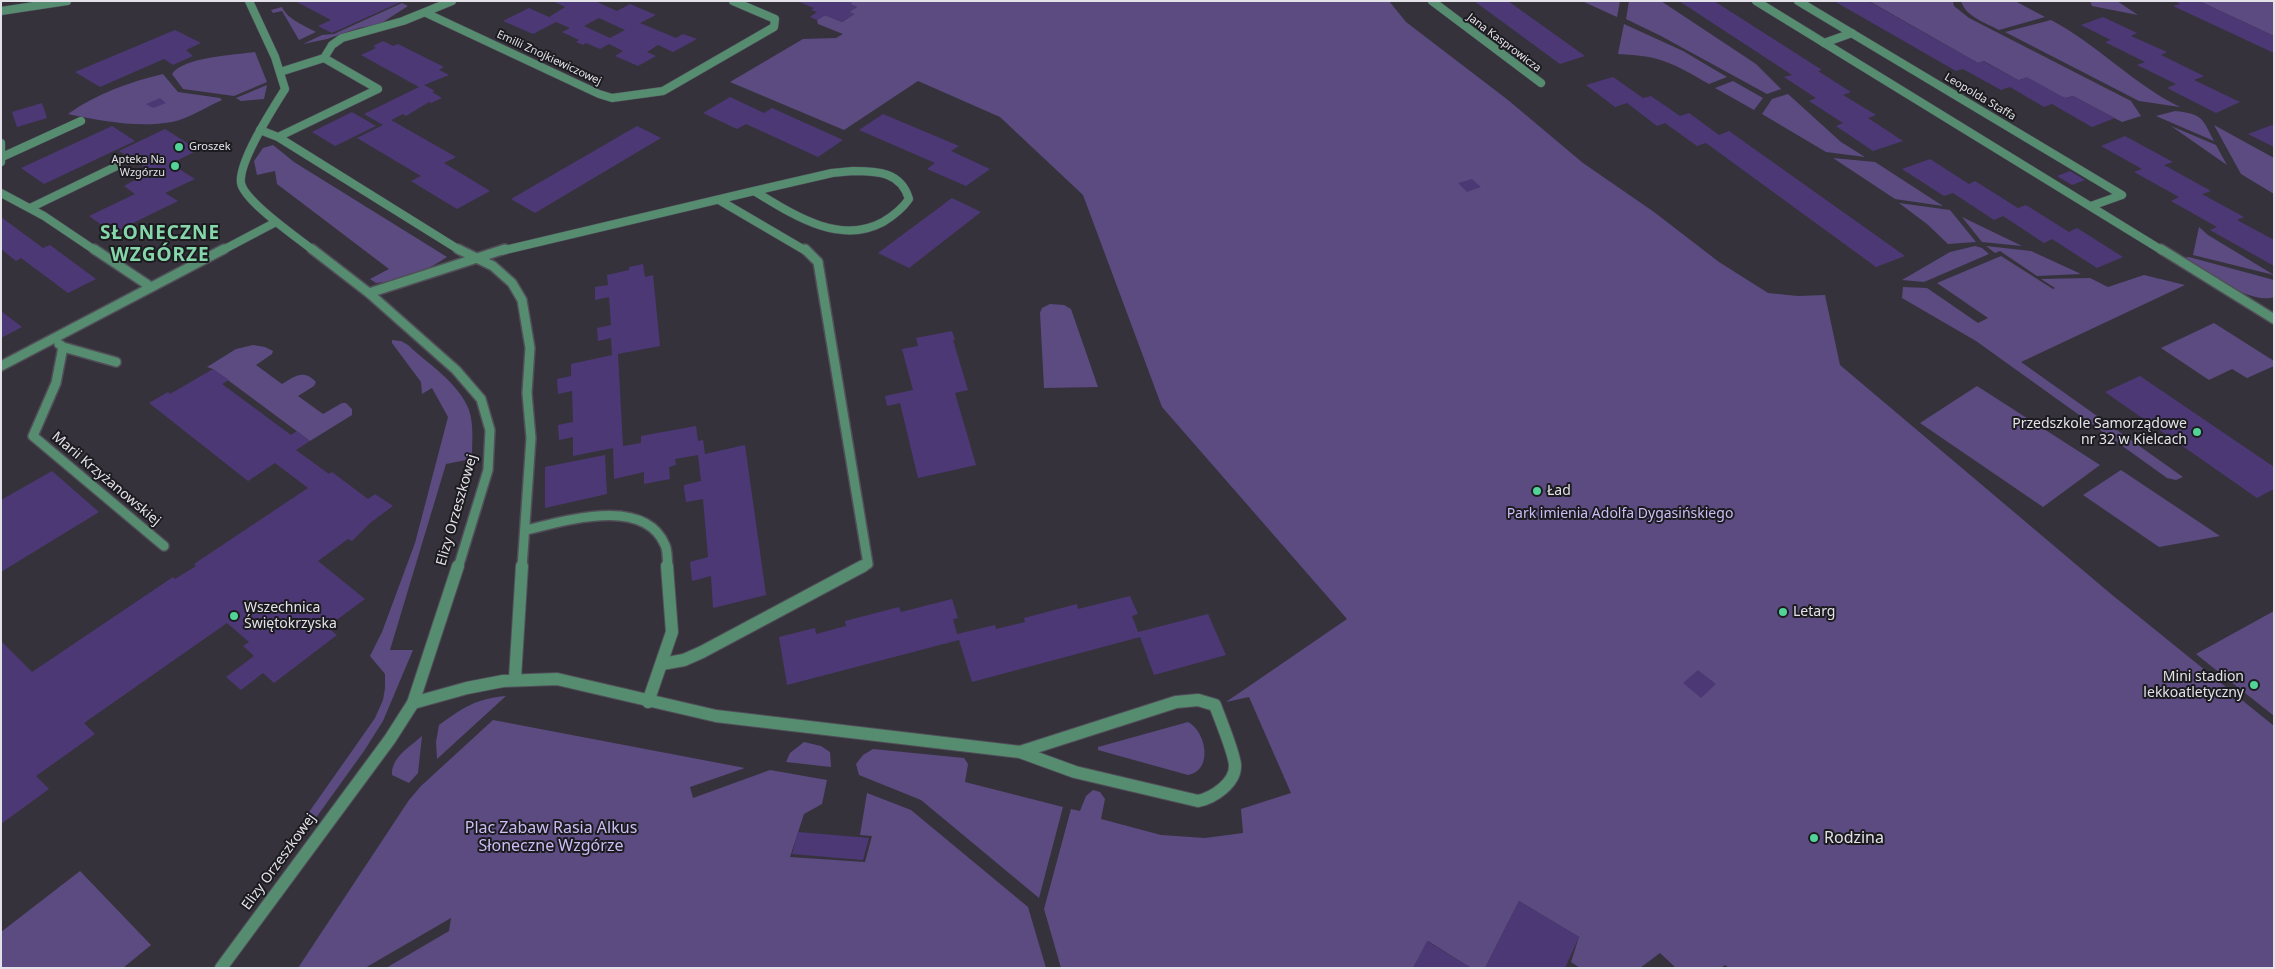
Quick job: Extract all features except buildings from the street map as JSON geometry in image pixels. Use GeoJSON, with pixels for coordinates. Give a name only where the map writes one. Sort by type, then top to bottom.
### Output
{"type":"FeatureCollection","features":[{"type":"Feature","properties":{"kind":"street"},"geometry":{"type":"LineString","coordinates":[[1,11],[67,1]]}},
{"type":"Feature","properties":{"kind":"street","name":"Elizy Orzeszkowej"},"geometry":{"type":"LineString","coordinates":[[221,968],[390,739],[413,702],[488,470],[490,430],[486,410],[474,390],[447,362],[369,293],[254,204],[241,184],[241,173],[260,130],[285,89],[280,72],[249,1]]}},
{"type":"Feature","properties":{"kind":"street"},"geometry":{"type":"LineString","coordinates":[[280,72],[324,58],[332,45],[342,38],[426,13],[452,1]]}},
{"type":"Feature","properties":{"kind":"street","name":"Emilii Znojkiewiczowej"},"geometry":{"type":"LineString","coordinates":[[426,13],[599,94],[612,98],[663,91],[774,27],[775,19],[732,1]]}},
{"type":"Feature","properties":{"kind":"street","name":"Jana Kasprowicza"},"geometry":{"type":"LineString","coordinates":[[1432,1],[1541,83]]}},
{"type":"Feature","properties":{"kind":"street"},"geometry":{"type":"LineString","coordinates":[[1756,1],[2274,320]]}},
{"type":"Feature","properties":{"kind":"street","name":"Leopolda Staffa"},"geometry":{"type":"LineString","coordinates":[[1798,1],[2122,195],[2091,206]]}},
{"type":"Feature","properties":{"kind":"street"},"geometry":{"type":"LineString","coordinates":[[1824,43],[1852,33]]}},
{"type":"Feature","properties":{"kind":"street"},"geometry":{"type":"LineString","coordinates":[[278,137],[378,89],[324,58]]}},
{"type":"Feature","properties":{"kind":"street"},"geometry":{"type":"LineString","coordinates":[[2,157],[81,121]]}},
{"type":"Feature","properties":{"kind":"street"},"geometry":{"type":"LineString","coordinates":[[260,130],[278,137],[453,247],[478,258],[500,271],[512,283],[522,300],[530,348],[528,393],[531,438],[515,678]]}},
{"type":"Feature","properties":{"kind":"street"},"geometry":{"type":"LineString","coordinates":[[1,143],[1,162]]}},
{"type":"Feature","properties":{"kind":"street"},"geometry":{"type":"LineString","coordinates":[[30,208],[117,166]]}},
{"type":"Feature","properties":{"kind":"street"},"geometry":{"type":"LineString","coordinates":[[369,293],[506,249],[832,173],[867,170],[886,175],[900,183],[908,192],[909,199],[901,209],[872,228],[857,231],[831,228],[814,222],[754,192]]}},
{"type":"Feature","properties":{"kind":"street"},"geometry":{"type":"LineString","coordinates":[[1,192],[30,208],[151,287]]}},
{"type":"Feature","properties":{"kind":"street"},"geometry":{"type":"LineString","coordinates":[[662,664],[684,660],[702,652],[868,564],[818,262],[802,247],[719,200]]}},
{"type":"Feature","properties":{"kind":"street"},"geometry":{"type":"LineString","coordinates":[[1,366],[276,222]]}},
{"type":"Feature","properties":{"kind":"street"},"geometry":{"type":"LineString","coordinates":[[53,338],[63,348],[116,362]]}},
{"type":"Feature","properties":{"kind":"street","name":"Marii Krzyżanowskiej"},"geometry":{"type":"LineString","coordinates":[[63,348],[62,360],[48,407],[33,436],[164,546]]}},
{"type":"Feature","properties":{"kind":"street"},"geometry":{"type":"LineString","coordinates":[[526,530],[616,514],[636,518],[654,528],[662,536],[666,546],[672,632],[648,702]]}},
{"type":"Feature","properties":{"kind":"street"},"geometry":{"type":"LineString","coordinates":[[413,702],[515,678],[558,679],[648,702],[716,716],[1020,752],[1075,772],[1198,802],[1207,799],[1222,789],[1229,781],[1235,766],[1215,705],[1198,700],[1176,702],[1020,752]]}},
{"type":"Feature","properties":{"kind":"green space","name":"Park imienia Adolfa Dygasińskiego"},"geometry":{"type":"Polygon","coordinates":[[[852,1],[1389,1],[1406,22],[1508,100],[1583,163],[1654,212],[1719,262],[1768,293],[1798,296],[1825,295],[1840,365],[2111,594],[2274,726],[2274,968],[1729,968],[1725,965],[1721,968],[1676,968],[1660,953],[1640,968],[1580,968],[1571,962],[1579,937],[1519,901],[1485,968],[1471,968],[1428,941],[1413,968],[1061,968],[1044,909],[1071,809],[1080,811],[1086,796],[1093,790],[1100,792],[1105,799],[1101,819],[1161,835],[1205,838],[1243,833],[1241,809],[1291,793],[1249,697],[1226,702],[1347,619],[1162,407],[1083,195],[1000,117],[918,81],[844,130],[730,82],[803,39],[836,38],[843,34],[818,24],[817,20],[825,15],[842,22],[854,14],[849,12],[857,7],[850,4],[852,1]]]}},
{"type":"Feature","properties":{"kind":"green space"},"geometry":{"type":"Polygon","coordinates":[[[1582,1],[1620,1],[1617,17],[1582,1]]]}},
{"type":"Feature","properties":{"kind":"green space"},"geometry":{"type":"Polygon","coordinates":[[[1629,1],[1661,1],[1756,64],[1781,89],[1767,94],[1626,19],[1629,1]]]}},
{"type":"Feature","properties":{"kind":"green space"},"geometry":{"type":"Polygon","coordinates":[[[1869,1],[1953,1],[1954,6],[1969,18],[2131,101],[2141,116],[2122,122],[2073,96],[2065,98],[2018,80],[1984,61],[1978,63],[1869,1]]]}},
{"type":"Feature","properties":{"kind":"green space"},"geometry":{"type":"Polygon","coordinates":[[[1961,1],[2015,1],[2045,17],[1999,30],[1971,15],[1961,1]]]}},
{"type":"Feature","properties":{"kind":"green space"},"geometry":{"type":"Polygon","coordinates":[[[2090,1],[2117,1],[2138,15],[2092,6],[2090,1]]]}},
{"type":"Feature","properties":{"kind":"green space"},"geometry":{"type":"Polygon","coordinates":[[[2199,1],[2272,1],[2274,2],[2274,36],[2199,1]]]}},
{"type":"Feature","properties":{"kind":"green space"},"geometry":{"type":"Polygon","coordinates":[[[402,3],[408,6],[380,24],[303,44],[322,35],[334,34],[402,3]]]}},
{"type":"Feature","properties":{"kind":"green space"},"geometry":{"type":"Polygon","coordinates":[[[282,7],[292,19],[316,32],[299,40],[282,11],[273,13],[271,10],[282,7]]]}},
{"type":"Feature","properties":{"kind":"green space"},"geometry":{"type":"Polygon","coordinates":[[[2051,20],[2084,40],[2146,87],[2180,107],[2139,101],[2005,32],[2051,20]]]}},
{"type":"Feature","properties":{"kind":"green space"},"geometry":{"type":"Polygon","coordinates":[[[1624,24],[1683,51],[1727,77],[1709,84],[1666,62],[1646,57],[1618,54],[1624,24]]]}},
{"type":"Feature","properties":{"kind":"green space"},"geometry":{"type":"Polygon","coordinates":[[[255,52],[267,82],[234,96],[183,89],[172,74],[178,68],[198,60],[255,52]]]}},
{"type":"Feature","properties":{"kind":"green space"},"geometry":{"type":"Polygon","coordinates":[[[163,74],[178,92],[220,98],[222,100],[184,118],[159,124],[120,123],[68,114],[90,100],[113,90],[163,74]]]}},
{"type":"Feature","properties":{"kind":"green space"},"geometry":{"type":"Polygon","coordinates":[[[1733,81],[1763,98],[1754,110],[1715,88],[1733,81]]]}},
{"type":"Feature","properties":{"kind":"green space"},"geometry":{"type":"Polygon","coordinates":[[[267,85],[264,99],[241,101],[236,98],[267,85]]]}},
{"type":"Feature","properties":{"kind":"green space"},"geometry":{"type":"Polygon","coordinates":[[[1788,94],[1841,142],[1865,157],[1826,152],[1762,114],[1772,99],[1788,94]]]}},
{"type":"Feature","properties":{"kind":"green space"},"geometry":{"type":"Polygon","coordinates":[[[2175,111],[2191,114],[2204,122],[2214,141],[2156,116],[2175,111]]]}},
{"type":"Feature","properties":{"kind":"green space"},"geometry":{"type":"Polygon","coordinates":[[[2214,125],[2274,158],[2274,194],[2241,174],[2214,125]]]}},
{"type":"Feature","properties":{"kind":"green space"},"geometry":{"type":"Polygon","coordinates":[[[2171,126],[2216,145],[2227,165],[2224,163],[2171,126]]]}},
{"type":"Feature","properties":{"kind":"green space"},"geometry":{"type":"Polygon","coordinates":[[[273,145],[294,162],[447,257],[413,275],[376,283],[370,279],[389,269],[277,184],[275,171],[257,175],[254,161],[263,148],[273,145]]]}},
{"type":"Feature","properties":{"kind":"green space"},"geometry":{"type":"Polygon","coordinates":[[[1833,158],[1875,162],[1943,206],[1895,199],[1833,158]]]}},
{"type":"Feature","properties":{"kind":"green space"},"geometry":{"type":"Polygon","coordinates":[[[1899,203],[1950,210],[1976,242],[1948,244],[1927,224],[1899,203]]]}},
{"type":"Feature","properties":{"kind":"green space"},"geometry":{"type":"Polygon","coordinates":[[[1962,217],[2022,246],[1982,242],[1962,217]]]}},
{"type":"Feature","properties":{"kind":"green space"},"geometry":{"type":"Polygon","coordinates":[[[2199,227],[2208,235],[2274,275],[2193,255],[2199,227]]]}},
{"type":"Feature","properties":{"kind":"green space"},"geometry":{"type":"Polygon","coordinates":[[[1975,246],[1982,248],[1989,254],[1924,282],[1902,280],[1950,252],[1975,246]]]}},
{"type":"Feature","properties":{"kind":"green space"},"geometry":{"type":"Polygon","coordinates":[[[1986,246],[2031,251],[2081,274],[2037,276],[2000,251],[1995,253],[1986,246]]]}},
{"type":"Feature","properties":{"kind":"green space"},"geometry":{"type":"Polygon","coordinates":[[[2001,256],[2053,289],[2055,288],[2041,279],[2090,278],[2108,287],[2144,275],[2185,285],[2021,362],[2183,477],[2176,480],[2167,478],[1976,341],[1902,298],[1903,287],[1927,288],[1978,323],[1988,318],[1937,283],[2001,256]]]}},
{"type":"Feature","properties":{"kind":"green space"},"geometry":{"type":"Polygon","coordinates":[[[2189,257],[2274,280],[2274,297],[2264,298],[2240,292],[2183,258],[2189,257]]]}},
{"type":"Feature","properties":{"kind":"green space"},"geometry":{"type":"Polygon","coordinates":[[[1050,304],[1064,305],[1071,309],[1098,387],[1044,388],[1040,313],[1042,308],[1050,304]]]}},
{"type":"Feature","properties":{"kind":"green space"},"geometry":{"type":"Polygon","coordinates":[[[2214,323],[2274,361],[2274,366],[2247,378],[2232,369],[2209,380],[2161,348],[2214,323]]]}},
{"type":"Feature","properties":{"kind":"green space"},"geometry":{"type":"Polygon","coordinates":[[[392,340],[401,341],[408,345],[442,374],[458,391],[469,410],[472,422],[472,457],[446,464],[390,650],[413,650],[383,721],[364,751],[295,847],[283,849],[375,718],[383,700],[385,674],[370,656],[382,632],[415,543],[448,417],[432,388],[422,394],[421,382],[392,343],[392,340]]]}},
{"type":"Feature","properties":{"kind":"green space"},"geometry":{"type":"Polygon","coordinates":[[[253,345],[265,347],[273,351],[272,354],[256,365],[282,384],[299,375],[312,378],[316,382],[314,386],[298,396],[323,414],[342,403],[346,403],[352,409],[352,415],[310,441],[213,369],[207,367],[236,349],[253,345]]]}},
{"type":"Feature","properties":{"kind":"green space"},"geometry":{"type":"Polygon","coordinates":[[[1977,386],[2100,465],[2043,507],[1920,423],[1977,386]]]}},
{"type":"Feature","properties":{"kind":"green space"},"geometry":{"type":"Polygon","coordinates":[[[2121,470],[2220,536],[2159,547],[2083,495],[2121,470]]]}},
{"type":"Feature","properties":{"kind":"green space","name":"Mini stadion lekkoatletyczny"},"geometry":{"type":"Polygon","coordinates":[[[2274,611],[2274,716],[2196,654],[2274,611]]]}},
{"type":"Feature","properties":{"kind":"green space"},"geometry":{"type":"Polygon","coordinates":[[[506,696],[437,759],[436,742],[439,725],[470,705],[486,699],[506,696]]]}},
{"type":"Feature","properties":{"kind":"green space","name":"Plac Zabaw Rasia Alkus Słoneczne Wzgórze"},"geometry":{"type":"Polygon","coordinates":[[[493,720],[745,768],[690,787],[693,798],[770,770],[827,780],[822,804],[804,814],[790,857],[865,862],[872,836],[860,835],[867,793],[911,810],[1028,907],[1046,968],[386,968],[449,931],[451,918],[365,968],[298,968],[409,800],[421,786],[493,720]]]}},
{"type":"Feature","properties":{"kind":"green space"},"geometry":{"type":"Polygon","coordinates":[[[1188,722],[1200,734],[1203,742],[1204,759],[1196,772],[1188,775],[1098,750],[1098,747],[1188,722]]]}},
{"type":"Feature","properties":{"kind":"green space"},"geometry":{"type":"Polygon","coordinates":[[[422,736],[418,773],[409,783],[392,775],[398,758],[422,736]]]}},
{"type":"Feature","properties":{"kind":"green space"},"geometry":{"type":"Polygon","coordinates":[[[804,742],[821,746],[830,752],[831,767],[786,762],[790,753],[804,742]]]}},
{"type":"Feature","properties":{"kind":"green space"},"geometry":{"type":"Polygon","coordinates":[[[873,749],[964,758],[968,764],[965,782],[1063,807],[1039,898],[921,800],[859,775],[856,764],[863,755],[873,749]]]}},
{"type":"Feature","properties":{"kind":"green space"},"geometry":{"type":"Polygon","coordinates":[[[80,871],[151,945],[123,968],[1,968],[1,932],[80,871]]]}},
{"type":"Feature","properties":{"kind":"place","name":"Groszek"},"geometry":{"type":"Point","coordinates":[179,147]}},
{"type":"Feature","properties":{"kind":"place","name":"Apteka Na Wzgórzu"},"geometry":{"type":"Point","coordinates":[175,166]}},
{"type":"Feature","properties":{"kind":"place","name":"Przedszkole Samorządowe nr 32 w Kielcach"},"geometry":{"type":"Point","coordinates":[2197,432]}},
{"type":"Feature","properties":{"kind":"place","name":"Ład"},"geometry":{"type":"Point","coordinates":[1537,491]}},
{"type":"Feature","properties":{"kind":"place","name":"Letarg"},"geometry":{"type":"Point","coordinates":[1783,612]}},
{"type":"Feature","properties":{"kind":"place","name":"Wszechnica Świętokrzyska"},"geometry":{"type":"Point","coordinates":[234,616]}},
{"type":"Feature","properties":{"kind":"place","name":"Mini stadion lekkoatletyczny"},"geometry":{"type":"Point","coordinates":[2254,685]}},
{"type":"Feature","properties":{"kind":"place","name":"Rodzina"},"geometry":{"type":"Point","coordinates":[1814,838]}},
{"type":"Feature","properties":{"kind":"district","name":"SŁONECZNE WZGÓRZE"},"geometry":{"type":"Point","coordinates":[160,245]}}]}
